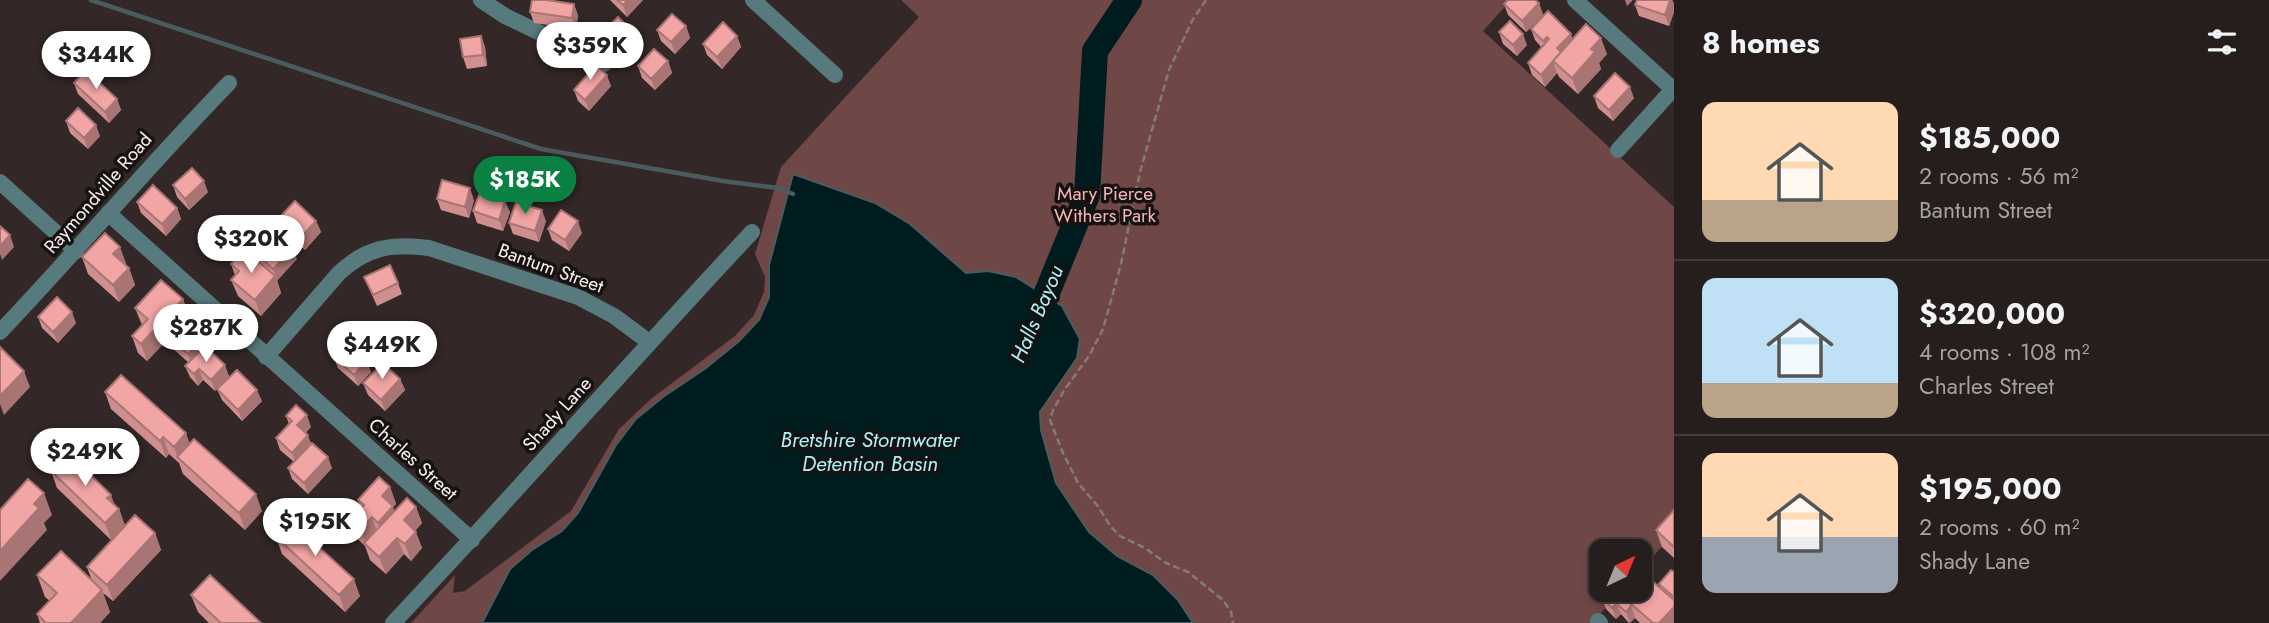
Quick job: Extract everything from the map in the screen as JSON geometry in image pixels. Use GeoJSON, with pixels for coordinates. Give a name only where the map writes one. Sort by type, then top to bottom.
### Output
{"type":"FeatureCollection","features":[{"type":"Feature","properties":{"kind":"street"},"geometry":{"type":"LineString","coordinates":[[481,0],[505,16],[604,64]]}},
{"type":"Feature","properties":{"kind":"street"},"geometry":{"type":"LineString","coordinates":[[753,0],[835,75]]}},
{"type":"Feature","properties":{"kind":"street"},"geometry":{"type":"LineString","coordinates":[[1575,0],[1674,89],[1618,150]]}},
{"type":"Feature","properties":{"kind":"street","name":"Raymondville Road"},"geometry":{"type":"LineString","coordinates":[[0,332],[76,251],[174,139],[229,83]]}},
{"type":"Feature","properties":{"kind":"street"},"geometry":{"type":"LineString","coordinates":[[0,182],[76,251]]}},
{"type":"Feature","properties":{"kind":"street","name":"Charles Street"},"geometry":{"type":"LineString","coordinates":[[108,213],[471,540]]}},
{"type":"Feature","properties":{"kind":"street","name":"Shady Lane"},"geometry":{"type":"LineString","coordinates":[[393,623],[752,232]]}},
{"type":"Feature","properties":{"kind":"street","name":"Bantum Street"},"geometry":{"type":"LineString","coordinates":[[266,357],[351,262],[385,247],[405,245],[429,248],[578,297],[614,316],[649,342]]}},
{"type":"Feature","properties":{"kind":"path"},"geometry":{"type":"LineString","coordinates":[[1206,0],[1192,21],[1169,70],[1140,172],[1112,302],[1103,329],[1089,356],[1065,389],[1050,420],[1078,483],[1111,527],[1120,536],[1145,548],[1166,563],[1188,572],[1223,600],[1231,612],[1233,623]]}},
{"type":"Feature","properties":{"kind":"green space","name":"Mary Pierce Withers Park"},"geometry":{"type":"Polygon","coordinates":[[[901,0],[1511,0],[1483,31],[1674,207],[1674,533],[1652,558],[1652,539],[1589,539],[1589,602],[1611,602],[1592,623],[411,623],[455,575],[453,593],[465,591],[571,511],[619,429],[652,398],[735,336],[754,315],[764,292],[765,277],[755,254],[781,167],[919,17],[901,0]]]}},
{"type":"Feature","properties":{"kind":"water","name":"Bretshire Stormwater Detention Basin"},"geometry":{"type":"Polygon","coordinates":[[[793,174],[875,203],[910,224],[966,273],[988,271],[1016,277],[1062,306],[1080,339],[1077,358],[1040,412],[1041,430],[1056,483],[1089,532],[1117,556],[1153,575],[1178,600],[1193,623],[482,623],[510,569],[532,550],[562,531],[578,513],[616,445],[636,419],[706,368],[738,342],[759,320],[769,297],[769,265],[793,174]]]}},
{"type":"Feature","properties":{"kind":"building"},"geometry":{"type":"Polygon","coordinates":[[[532,0],[574,4],[572,18],[530,12],[532,0]]]}},
{"type":"Feature","properties":{"kind":"building"},"geometry":{"type":"Polygon","coordinates":[[[1508,0],[1535,0],[1539,3],[1522,21],[1504,4],[1508,0]]]}},
{"type":"Feature","properties":{"kind":"building"},"geometry":{"type":"Polygon","coordinates":[[[1637,0],[1670,0],[1665,15],[1635,5],[1637,0]]]}},
{"type":"Feature","properties":{"kind":"building"},"geometry":{"type":"Polygon","coordinates":[[[1548,11],[1571,34],[1557,48],[1561,52],[1541,75],[1528,63],[1549,39],[1547,37],[1543,41],[1531,29],[1548,11]]]}},
{"type":"Feature","properties":{"kind":"building"},"geometry":{"type":"Polygon","coordinates":[[[672,14],[686,26],[671,42],[657,30],[672,14]]]}},
{"type":"Feature","properties":{"kind":"building"},"geometry":{"type":"Polygon","coordinates":[[[618,17],[629,28],[613,45],[601,34],[618,17]]]}},
{"type":"Feature","properties":{"kind":"building"},"geometry":{"type":"Polygon","coordinates":[[[1510,21],[1523,34],[1513,45],[1499,32],[1510,21]]]}},
{"type":"Feature","properties":{"kind":"building"},"geometry":{"type":"Polygon","coordinates":[[[723,22],[737,36],[717,57],[703,44],[723,22]]]}},
{"type":"Feature","properties":{"kind":"building"},"geometry":{"type":"Polygon","coordinates":[[[1586,24],[1601,38],[1591,49],[1595,52],[1572,78],[1553,61],[1586,24]]]}},
{"type":"Feature","properties":{"kind":"building"},"geometry":{"type":"Polygon","coordinates":[[[481,36],[483,55],[463,57],[460,39],[481,36]]]}},
{"type":"Feature","properties":{"kind":"building"},"geometry":{"type":"Polygon","coordinates":[[[654,49],[668,61],[651,79],[638,66],[654,49]]]}},
{"type":"Feature","properties":{"kind":"building"},"geometry":{"type":"Polygon","coordinates":[[[596,65],[607,75],[585,100],[574,90],[596,65]]]}},
{"type":"Feature","properties":{"kind":"building"},"geometry":{"type":"Polygon","coordinates":[[[86,70],[117,99],[105,112],[74,83],[86,70]]]}},
{"type":"Feature","properties":{"kind":"building"},"geometry":{"type":"Polygon","coordinates":[[[1615,73],[1630,87],[1609,110],[1594,96],[1615,73]]]}},
{"type":"Feature","properties":{"kind":"building"},"geometry":{"type":"Polygon","coordinates":[[[78,108],[96,125],[84,138],[66,121],[78,108]]]}},
{"type":"Feature","properties":{"kind":"building"},"geometry":{"type":"Polygon","coordinates":[[[192,168],[204,181],[185,199],[173,185],[192,168]]]}},
{"type":"Feature","properties":{"kind":"building"},"geometry":{"type":"Polygon","coordinates":[[[442,180],[470,188],[465,207],[437,199],[442,180]]]}},
{"type":"Feature","properties":{"kind":"building"},"geometry":{"type":"Polygon","coordinates":[[[153,185],[177,208],[162,224],[137,202],[153,185]]]}},
{"type":"Feature","properties":{"kind":"building"},"geometry":{"type":"Polygon","coordinates":[[[480,192],[505,201],[499,220],[473,211],[480,192]]]}},
{"type":"Feature","properties":{"kind":"building"},"geometry":{"type":"Polygon","coordinates":[[[295,201],[316,221],[300,238],[279,218],[295,201]]]}},
{"type":"Feature","properties":{"kind":"building"},"geometry":{"type":"Polygon","coordinates":[[[516,202],[542,210],[535,231],[509,223],[516,202]]]}},
{"type":"Feature","properties":{"kind":"building"},"geometry":{"type":"Polygon","coordinates":[[[561,210],[578,221],[565,240],[548,229],[561,210]]]}},
{"type":"Feature","properties":{"kind":"building"},"geometry":{"type":"Polygon","coordinates":[[[0,226],[10,235],[0,246],[0,226]]]}},
{"type":"Feature","properties":{"kind":"building"},"geometry":{"type":"Polygon","coordinates":[[[105,233],[120,247],[113,254],[129,268],[113,285],[82,257],[105,233]]]}},
{"type":"Feature","properties":{"kind":"building"},"geometry":{"type":"Polygon","coordinates":[[[266,233],[275,241],[280,236],[293,248],[273,269],[251,249],[266,233]]]}},
{"type":"Feature","properties":{"kind":"building"},"geometry":{"type":"Polygon","coordinates":[[[244,249],[275,276],[255,300],[231,280],[239,271],[231,264],[244,249]]]}},
{"type":"Feature","properties":{"kind":"building"},"geometry":{"type":"Polygon","coordinates":[[[390,265],[398,283],[373,295],[364,277],[390,265]]]}},
{"type":"Feature","properties":{"kind":"building"},"geometry":{"type":"Polygon","coordinates":[[[161,280],[183,299],[141,344],[132,336],[148,319],[135,308],[161,280]]]}},
{"type":"Feature","properties":{"kind":"building"},"geometry":{"type":"Polygon","coordinates":[[[57,297],[72,312],[53,332],[38,317],[57,297]]]}},
{"type":"Feature","properties":{"kind":"building"},"geometry":{"type":"Polygon","coordinates":[[[189,309],[200,319],[190,330],[201,340],[188,354],[166,335],[189,309]]]}},
{"type":"Feature","properties":{"kind":"building"},"geometry":{"type":"Polygon","coordinates":[[[346,342],[366,361],[354,375],[333,356],[346,342]]]}},
{"type":"Feature","properties":{"kind":"building"},"geometry":{"type":"Polygon","coordinates":[[[205,346],[225,365],[211,380],[199,369],[194,374],[185,366],[205,346]]]}},
{"type":"Feature","properties":{"kind":"building"},"geometry":{"type":"Polygon","coordinates":[[[0,347],[24,371],[0,396],[0,347]]]}},
{"type":"Feature","properties":{"kind":"building"},"geometry":{"type":"Polygon","coordinates":[[[383,363],[400,379],[381,400],[363,383],[383,363]]]}},
{"type":"Feature","properties":{"kind":"building"},"geometry":{"type":"Polygon","coordinates":[[[237,370],[257,390],[238,410],[217,389],[237,370]]]}},
{"type":"Feature","properties":{"kind":"building"},"geometry":{"type":"Polygon","coordinates":[[[121,375],[186,433],[174,447],[163,437],[160,441],[105,392],[121,375]]]}},
{"type":"Feature","properties":{"kind":"building"},"geometry":{"type":"Polygon","coordinates":[[[296,405],[307,415],[297,425],[308,435],[292,453],[276,438],[292,421],[286,416],[296,405]]]}},
{"type":"Feature","properties":{"kind":"building"},"geometry":{"type":"Polygon","coordinates":[[[194,439],[256,494],[239,513],[177,457],[194,439]]]}},
{"type":"Feature","properties":{"kind":"building"},"geometry":{"type":"Polygon","coordinates":[[[312,443],[328,457],[304,483],[288,468],[312,443]]]}},
{"type":"Feature","properties":{"kind":"building"},"geometry":{"type":"Polygon","coordinates":[[[68,453],[111,495],[107,498],[119,509],[105,523],[51,471],[68,453]]]}},
{"type":"Feature","properties":{"kind":"building"},"geometry":{"type":"Polygon","coordinates":[[[379,477],[390,487],[382,496],[393,506],[378,523],[372,517],[360,530],[345,516],[351,509],[356,514],[364,505],[358,500],[379,477]]]}},
{"type":"Feature","properties":{"kind":"building"},"geometry":{"type":"Polygon","coordinates":[[[28,479],[44,493],[34,504],[39,508],[0,551],[0,510],[28,479]]]}},
{"type":"Feature","properties":{"kind":"building"},"geometry":{"type":"Polygon","coordinates":[[[407,498],[416,507],[404,520],[416,532],[405,544],[397,538],[379,557],[364,543],[407,498]]]}},
{"type":"Feature","properties":{"kind":"building"},"geometry":{"type":"Polygon","coordinates":[[[1674,510],[1674,547],[1656,530],[1674,510]]]}},
{"type":"Feature","properties":{"kind":"building"},"geometry":{"type":"Polygon","coordinates":[[[135,515],[155,533],[107,585],[87,567],[135,515]]]}},
{"type":"Feature","properties":{"kind":"building"},"geometry":{"type":"Polygon","coordinates":[[[290,521],[354,579],[339,595],[276,537],[290,521]]]}},
{"type":"Feature","properties":{"kind":"building"},"geometry":{"type":"Polygon","coordinates":[[[61,551],[102,590],[71,623],[46,623],[37,614],[57,593],[37,575],[61,551]]]}},
{"type":"Feature","properties":{"kind":"building"},"geometry":{"type":"Polygon","coordinates":[[[1671,570],[1674,572],[1674,597],[1659,584],[1671,570]]]}},
{"type":"Feature","properties":{"kind":"building"},"geometry":{"type":"Polygon","coordinates":[[[210,575],[261,623],[221,623],[191,595],[210,575]]]}},
{"type":"Feature","properties":{"kind":"building"},"geometry":{"type":"Polygon","coordinates":[[[1652,581],[1674,600],[1674,607],[1659,623],[1653,623],[1630,603],[1652,602],[1652,581]]]}},
{"type":"Feature","properties":{"kind":"building"},"geometry":{"type":"Polygon","coordinates":[[[1606,602],[1631,602],[1626,612],[1616,603],[1612,608],[1606,602]]]}},
{"type":"Feature","properties":{"kind":"waterway"},"geometry":{"type":"LineString","coordinates":[[91,0],[541,149],[778,188],[793,194]]}},
{"type":"Feature","properties":{"kind":"waterway","name":"Halls Bayou"},"geometry":{"type":"LineString","coordinates":[[1033,327],[1087,195],[1095,51],[1129,0]]}}]}
